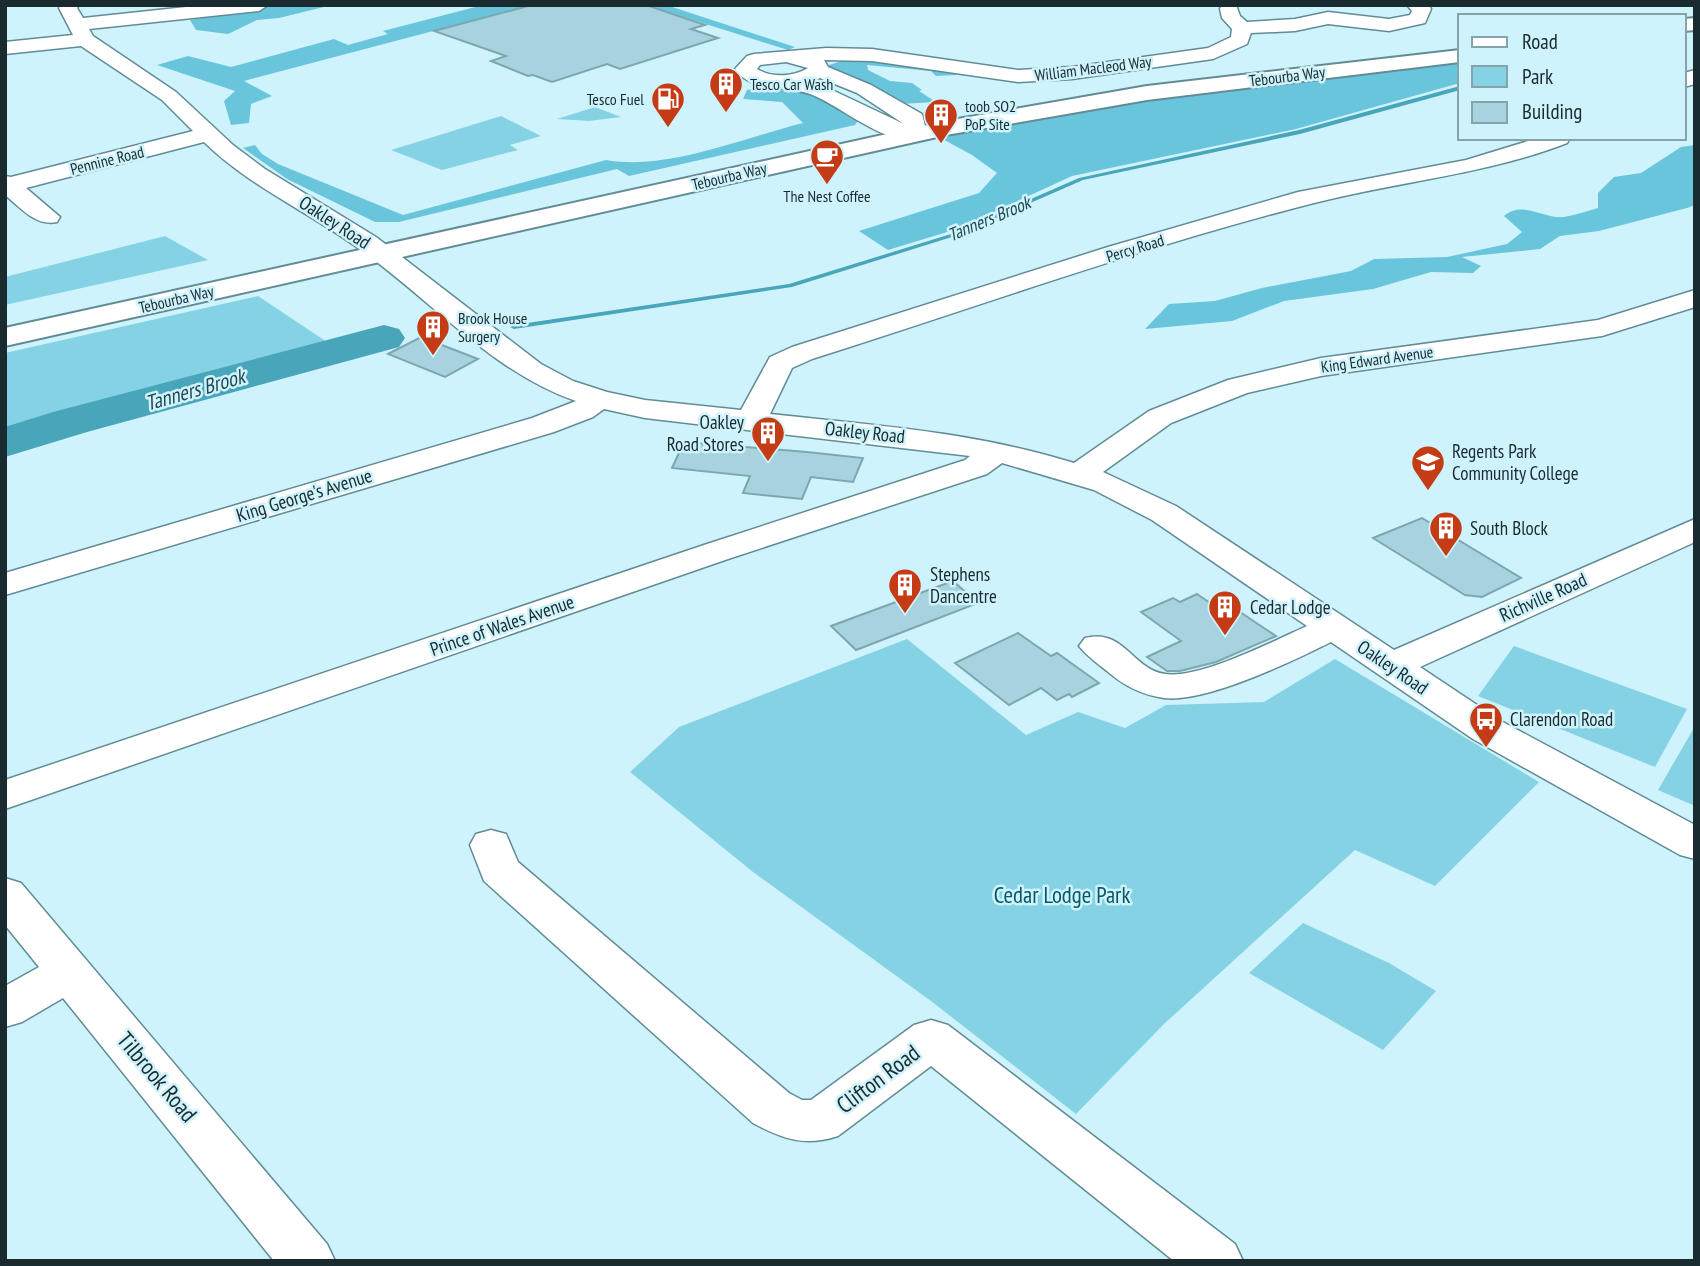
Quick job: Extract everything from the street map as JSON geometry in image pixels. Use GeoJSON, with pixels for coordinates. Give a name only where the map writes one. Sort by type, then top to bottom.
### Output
{"type":"FeatureCollection","features":[{"type":"Feature","properties":{"kind":"main road","name":"Tebourba Way"},"geometry":{"type":"LineString","coordinates":[[5,322],[375,247],[915,126],[1135,82],[1458,46]]}},
{"type":"Feature","properties":{"kind":"main road","name":"Tebourba Way"},"geometry":{"type":"LineString","coordinates":[[5,337],[881,124],[915,126],[1147,93],[1458,56]]}},
{"type":"Feature","properties":{"kind":"street"},"geometry":{"type":"LineString","coordinates":[[70,5],[68,8],[80,33]]}},
{"type":"Feature","properties":{"kind":"street"},"geometry":{"type":"LineString","coordinates":[[5,48],[80,33],[260,5]]}},
{"type":"Feature","properties":{"kind":"street"},"geometry":{"type":"LineString","coordinates":[[1230,5],[1231,18],[1242,28],[1295,25],[1328,18],[1398,24],[1418,19],[1422,9],[1416,5]]}},
{"type":"Feature","properties":{"kind":"street","name":"William Macleod Way"},"geometry":{"type":"LineString","coordinates":[[848,54],[818,68],[808,76],[784,80],[758,78],[745,69],[749,63],[761,58],[848,54],[887,57],[992,74],[1034,76],[1213,53],[1240,40],[1242,28]]}},
{"type":"Feature","properties":{"kind":"street","name":"Oakley Road"},"geometry":{"type":"LineString","coordinates":[[80,33],[169,96],[208,134],[257,174],[375,247],[430,294],[531,370],[563,387],[599,399],[669,413],[922,438],[997,451],[1080,474],[1164,513],[1487,730],[1695,844]]}},
{"type":"Feature","properties":{"kind":"street"},"geometry":{"type":"LineString","coordinates":[[793,57],[809,60],[818,68],[864,89],[915,126]]}},
{"type":"Feature","properties":{"kind":"street"},"geometry":{"type":"LineString","coordinates":[[784,80],[827,91],[881,124]]}},
{"type":"Feature","properties":{"kind":"street","name":"Pennine Road"},"geometry":{"type":"LineString","coordinates":[[6,185],[208,134]]}},
{"type":"Feature","properties":{"kind":"street","name":"Percy Road"},"geometry":{"type":"LineString","coordinates":[[751,421],[780,363],[802,353],[1238,216],[1341,189],[1489,163],[1553,140]]}},
{"type":"Feature","properties":{"kind":"street"},"geometry":{"type":"LineString","coordinates":[[6,185],[47,217]]}},
{"type":"Feature","properties":{"kind":"street","name":"King Edward Avenue"},"geometry":{"type":"LineString","coordinates":[[1080,474],[1160,417],[1238,386],[1321,367],[1602,328],[1695,298]]}},
{"type":"Feature","properties":{"kind":"street","name":"King George's Avenue"},"geometry":{"type":"LineString","coordinates":[[5,584],[543,425],[583,411],[599,399]]}},
{"type":"Feature","properties":{"kind":"street","name":"Prince of Wales Avenue"},"geometry":{"type":"LineString","coordinates":[[5,795],[728,548],[976,467],[997,451]]}},
{"type":"Feature","properties":{"kind":"street","name":"Richville Road"},"geometry":{"type":"LineString","coordinates":[[1391,666],[1695,529]]}},
{"type":"Feature","properties":{"kind":"street"},"geometry":{"type":"LineString","coordinates":[[1098,646],[1153,684],[1171,687],[1241,670],[1334,627]]}},
{"type":"Feature","properties":{"kind":"street","name":"Clifton Road"},"geometry":{"type":"LineString","coordinates":[[491,845],[499,870],[771,1108],[796,1121],[820,1121],[931,1039],[1216,1261]]}},
{"type":"Feature","properties":{"kind":"street","name":"Tilbrook Road"},"geometry":{"type":"LineString","coordinates":[[5,894],[308,1261]]}},
{"type":"Feature","properties":{"kind":"street"},"geometry":{"type":"LineString","coordinates":[[5,1009],[69,972]]}},
{"type":"Feature","properties":{"kind":"green space"},"geometry":{"type":"Polygon","coordinates":[[[595,107],[621,117],[589,121],[557,119],[595,107]]]}},
{"type":"Feature","properties":{"kind":"green space"},"geometry":{"type":"Polygon","coordinates":[[[501,116],[541,136],[510,145],[518,150],[442,170],[391,150],[501,116]]]}},
{"type":"Feature","properties":{"kind":"green space"},"geometry":{"type":"Polygon","coordinates":[[[165,236],[208,260],[5,305],[5,277],[165,236]]]}},
{"type":"Feature","properties":{"kind":"green space"},"geometry":{"type":"Polygon","coordinates":[[[258,296],[333,346],[66,419],[5,439],[5,353],[258,296]]]}},
{"type":"Feature","properties":{"kind":"green space","name":"Cedar Lodge Park"},"geometry":{"type":"Polygon","coordinates":[[[907,639],[1026,735],[1078,712],[1125,728],[1166,705],[1264,702],[1335,659],[1539,782],[1435,886],[1355,850],[1164,1024],[1076,1114],[931,1001],[753,872],[630,772],[679,727],[907,639]]]}},
{"type":"Feature","properties":{"kind":"green space"},"geometry":{"type":"Polygon","coordinates":[[[1514,646],[1687,709],[1655,767],[1478,696],[1514,646]]]}},
{"type":"Feature","properties":{"kind":"green space"},"geometry":{"type":"Polygon","coordinates":[[[1695,726],[1695,806],[1658,790],[1695,726]]]}},
{"type":"Feature","properties":{"kind":"green space"},"geometry":{"type":"Polygon","coordinates":[[[1303,923],[1389,963],[1436,991],[1383,1050],[1249,973],[1303,923]]]}},
{"type":"Feature","properties":{"kind":"shaded area"},"geometry":{"type":"Polygon","coordinates":[[[278,5],[332,5],[279,18],[257,20],[228,34],[196,30],[190,20],[278,5]]]}},
{"type":"Feature","properties":{"kind":"shaded area"},"geometry":{"type":"Polygon","coordinates":[[[483,5],[532,5],[244,81],[272,96],[251,104],[249,123],[231,125],[224,101],[235,91],[157,65],[188,56],[231,67],[334,39],[348,45],[388,34],[383,31],[483,5]]]}},
{"type":"Feature","properties":{"kind":"shaded area"},"geometry":{"type":"Polygon","coordinates":[[[646,5],[666,5],[795,47],[788,50],[646,5]]]}},
{"type":"Feature","properties":{"kind":"shaded area"},"geometry":{"type":"Polygon","coordinates":[[[851,58],[875,59],[956,72],[956,75],[936,76],[931,71],[867,65],[868,70],[890,81],[912,83],[936,102],[901,104],[827,70],[829,65],[851,58]]]}},
{"type":"Feature","properties":{"kind":"shaded area"},"geometry":{"type":"Polygon","coordinates":[[[1458,60],[1458,84],[1296,129],[1072,176],[957,229],[888,250],[859,231],[979,193],[997,173],[972,155],[937,136],[1151,96],[1458,60]]]}},
{"type":"Feature","properties":{"kind":"shaded area"},"geometry":{"type":"Polygon","coordinates":[[[769,85],[796,86],[861,116],[855,125],[629,176],[617,169],[399,222],[375,222],[287,179],[243,148],[255,145],[262,154],[278,164],[403,215],[606,160],[654,161],[679,157],[803,123],[782,102],[743,99],[747,90],[769,85]]]}},
{"type":"Feature","properties":{"kind":"shaded area"},"geometry":{"type":"Polygon","coordinates":[[[1695,145],[1695,205],[1687,208],[1599,231],[1560,236],[1540,249],[1462,257],[1481,266],[1473,273],[1431,272],[1373,289],[1284,301],[1232,321],[1145,329],[1169,304],[1215,301],[1262,288],[1351,271],[1374,259],[1447,257],[1507,244],[1522,232],[1504,216],[1511,212],[1526,210],[1564,217],[1598,208],[1598,193],[1614,177],[1641,173],[1681,147],[1695,145]]]}},
{"type":"Feature","properties":{"kind":"building"},"geometry":{"type":"Polygon","coordinates":[[[532,5],[646,5],[705,25],[691,29],[718,38],[620,69],[607,64],[552,82],[533,75],[528,76],[491,61],[506,56],[434,31],[532,5]]]}},
{"type":"Feature","properties":{"kind":"building","name":"Brook House Surgery"},"geometry":{"type":"Polygon","coordinates":[[[421,337],[478,359],[445,377],[388,354],[421,337]]]}},
{"type":"Feature","properties":{"kind":"building"},"geometry":{"type":"Polygon","coordinates":[[[684,442],[863,458],[853,482],[811,477],[802,499],[743,493],[750,476],[672,468],[684,442]]]}},
{"type":"Feature","properties":{"kind":"building","name":"South Block"},"geometry":{"type":"Polygon","coordinates":[[[1422,518],[1521,578],[1482,597],[1465,595],[1373,538],[1422,518]]]}},
{"type":"Feature","properties":{"kind":"building","name":"Stephens Dancentre"},"geometry":{"type":"Polygon","coordinates":[[[953,581],[978,603],[856,650],[831,626],[953,581]]]}},
{"type":"Feature","properties":{"kind":"building","name":"Cedar Lodge"},"geometry":{"type":"Polygon","coordinates":[[[1197,594],[1226,614],[1237,610],[1276,636],[1216,662],[1180,671],[1167,671],[1147,657],[1181,641],[1141,612],[1173,598],[1180,602],[1197,594]]]}},
{"type":"Feature","properties":{"kind":"building"},"geometry":{"type":"Polygon","coordinates":[[[1018,633],[1051,656],[1057,653],[1099,683],[1072,697],[1069,694],[1057,700],[1041,688],[1009,705],[955,663],[1018,633]]]}},
{"type":"Feature","properties":{"kind":"waterway","name":"Tanners Brook"},"geometry":{"type":"LineString","coordinates":[[514,327],[790,286],[953,235],[1081,179],[1300,132],[1458,89]]}},
{"type":"Feature","properties":{"kind":"waterway","name":"Tanners Brook"},"geometry":{"type":"LineString","coordinates":[[5,443],[70,422],[384,338]]}},
{"type":"Feature","properties":{"kind":"place","name":"Tesco Car Wash"},"geometry":{"type":"Point","coordinates":[726,114]}},
{"type":"Feature","properties":{"kind":"place","name":"Tesco Fuel"},"geometry":{"type":"Point","coordinates":[668,129]}},
{"type":"Feature","properties":{"kind":"place","name":"toob SO2 PoP Site"},"geometry":{"type":"Point","coordinates":[941,145]}},
{"type":"Feature","properties":{"kind":"place","name":"The Nest Coffee"},"geometry":{"type":"Point","coordinates":[827,186]}},
{"type":"Feature","properties":{"kind":"place","name":"Brook House Surgery"},"geometry":{"type":"Point","coordinates":[433,357]}},
{"type":"Feature","properties":{"kind":"place","name":"Oakley Road Stores"},"geometry":{"type":"Point","coordinates":[768,463]}},
{"type":"Feature","properties":{"kind":"place","name":"Regents Park Community College"},"geometry":{"type":"Point","coordinates":[1428,492]}},
{"type":"Feature","properties":{"kind":"place","name":"South Block"},"geometry":{"type":"Point","coordinates":[1446,558]}},
{"type":"Feature","properties":{"kind":"place","name":"Stephens Dancentre"},"geometry":{"type":"Point","coordinates":[905,615]}},
{"type":"Feature","properties":{"kind":"place","name":"Cedar Lodge"},"geometry":{"type":"Point","coordinates":[1225,637]}},
{"type":"Feature","properties":{"kind":"place","name":"Clarendon Road"},"geometry":{"type":"Point","coordinates":[1486,749]}}]}
